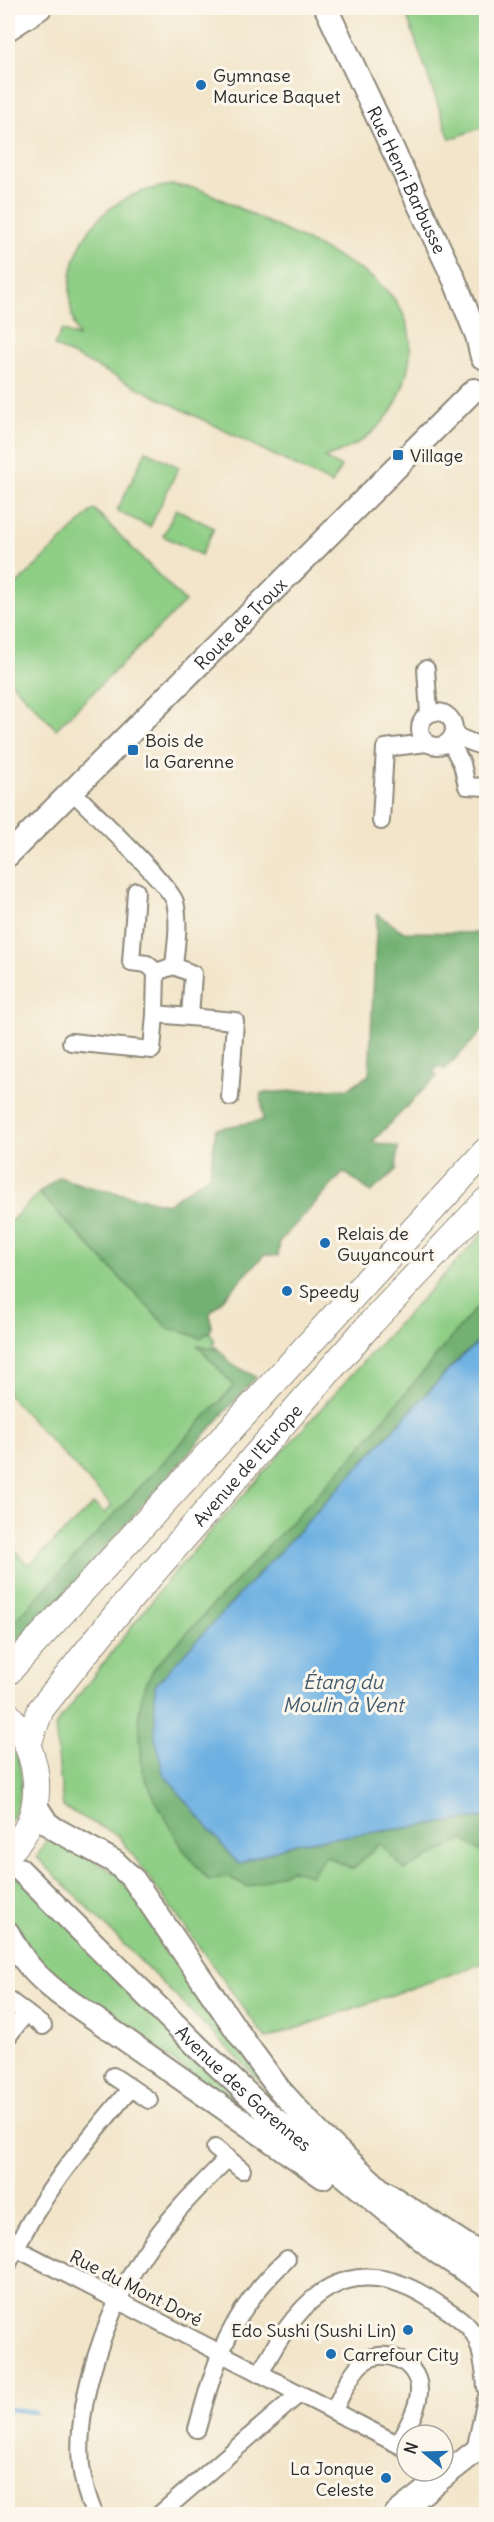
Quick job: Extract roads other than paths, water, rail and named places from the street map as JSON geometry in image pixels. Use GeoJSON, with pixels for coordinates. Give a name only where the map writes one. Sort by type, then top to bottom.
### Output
{"type":"FeatureCollection","features":[{"type":"Feature","properties":{"kind":"main road"},"geometry":{"type":"LineString","coordinates":[[8,29],[40,8]]}},
{"type":"Feature","properties":{"kind":"main road","name":"Rue Henri Barbusse"},"geometry":{"type":"LineString","coordinates":[[326,8],[454,279],[484,356]]}},
{"type":"Feature","properties":{"kind":"main road"},"geometry":{"type":"LineString","coordinates":[[480,395],[471,385],[470,372],[476,361],[484,356]]}},
{"type":"Feature","properties":{"kind":"main road","name":"Route de Troux"},"geometry":{"type":"LineString","coordinates":[[8,855],[480,395]]}},
{"type":"Feature","properties":{"kind":"main road","name":"Avenue de l'Europe"},"geometry":{"type":"LineString","coordinates":[[8,1672],[486,1151]]}},
{"type":"Feature","properties":{"kind":"main road","name":"Avenue de l'Europe"},"geometry":{"type":"LineString","coordinates":[[28,1744],[41,1709],[116,1615],[371,1323],[486,1201]]}},
{"type":"Feature","properties":{"kind":"main road"},"geometry":{"type":"LineString","coordinates":[[8,1715],[18,1726],[28,1744],[35,1763],[37,1784],[34,1804],[22,1836],[17,1861]]}},
{"type":"Feature","properties":{"kind":"main road"},"geometry":{"type":"LineString","coordinates":[[34,1804],[47,1823],[56,1830],[115,1862],[134,1880],[279,2089],[318,2132],[381,2190]]}},
{"type":"Feature","properties":{"kind":"main road","name":"Avenue des Garennes"},"geometry":{"type":"LineString","coordinates":[[17,1861],[273,2108],[348,2170],[486,2258]]}},
{"type":"Feature","properties":{"kind":"main road","name":"Avenue des Garennes"},"geometry":{"type":"LineString","coordinates":[[17,1861],[190,2039],[268,2114],[437,2252],[486,2284]]}},
{"type":"Feature","properties":{"kind":"main road"},"geometry":{"type":"LineString","coordinates":[[8,1933],[22,1960],[37,1977],[58,1993],[393,2226],[437,2252]]}},
{"type":"Feature","properties":{"kind":"main road"},"geometry":{"type":"LineString","coordinates":[[455,2464],[481,2447]]}},
{"type":"Feature","properties":{"kind":"main road"},"geometry":{"type":"LineString","coordinates":[[396,2514],[431,2483]]}},
{"type":"Feature","properties":{"kind":"street"},"geometry":{"type":"LineString","coordinates":[[426,669],[429,713],[420,724],[420,731],[427,743]]}},
{"type":"Feature","properties":{"kind":"street"},"geometry":{"type":"LineString","coordinates":[[429,713],[443,712],[453,722],[452,738],[467,786],[486,787]]}},
{"type":"Feature","properties":{"kind":"street"},"geometry":{"type":"LineString","coordinates":[[381,822],[385,748],[427,743],[439,746],[452,738],[486,748]]}},
{"type":"Feature","properties":{"kind":"street"},"geometry":{"type":"LineString","coordinates":[[72,791],[148,868],[174,900],[177,930],[174,966]]}},
{"type":"Feature","properties":{"kind":"street"},"geometry":{"type":"LineString","coordinates":[[71,1042],[152,1050],[156,972],[147,964],[131,962],[136,891]]}},
{"type":"Feature","properties":{"kind":"street"},"geometry":{"type":"LineString","coordinates":[[156,972],[174,966],[193,974],[190,1017]]}},
{"type":"Feature","properties":{"kind":"street"},"geometry":{"type":"LineString","coordinates":[[155,1014],[235,1021],[230,1097]]}},
{"type":"Feature","properties":{"kind":"street"},"geometry":{"type":"LineString","coordinates":[[10,2001],[43,2025]]}},
{"type":"Feature","properties":{"kind":"street"},"geometry":{"type":"LineString","coordinates":[[8,2036],[27,2013]]}},
{"type":"Feature","properties":{"kind":"street"},"geometry":{"type":"LineString","coordinates":[[113,2076],[149,2100]]}},
{"type":"Feature","properties":{"kind":"street"},"geometry":{"type":"LineString","coordinates":[[8,2264],[11,2246],[63,2169],[131,2088]]}},
{"type":"Feature","properties":{"kind":"street"},"geometry":{"type":"LineString","coordinates":[[94,2514],[86,2493],[81,2466],[84,2413],[100,2347],[118,2301],[139,2261],[221,2153],[242,2170]]}},
{"type":"Feature","properties":{"kind":"street","name":"Rue du Mont Doré"},"geometry":{"type":"LineString","coordinates":[[11,2246],[395,2443]]}},
{"type":"Feature","properties":{"kind":"street"},"geometry":{"type":"LineString","coordinates":[[197,2429],[220,2353],[240,2313],[258,2289],[287,2259]]}},
{"type":"Feature","properties":{"kind":"street"},"geometry":{"type":"LineString","coordinates":[[260,2374],[276,2342],[306,2303],[324,2291],[346,2281],[362,2277],[381,2277],[398,2282],[431,2299],[473,2331],[485,2372],[486,2387]]}},
{"type":"Feature","properties":{"kind":"street"},"geometry":{"type":"LineString","coordinates":[[333,2411],[355,2370],[363,2362],[373,2357],[385,2355],[401,2360],[410,2366],[417,2376],[420,2389],[410,2423]]}},
{"type":"Feature","properties":{"kind":"street"},"geometry":{"type":"LineString","coordinates":[[160,2514],[299,2394]]}},
{"type":"Feature","properties":{"kind":"street"},"geometry":{"type":"LineString","coordinates":[[481,2447],[486,2399]]}},
{"type":"Feature","properties":{"kind":"water","name":"Étang du Moulin à Vent"},"geometry":{"type":"Polygon","coordinates":[[[486,1336],[486,1817],[295,1843],[238,1864],[163,1773],[155,1737],[155,1685],[461,1357],[486,1336]]]}},
{"type":"Feature","properties":{"kind":"waterway"},"geometry":{"type":"LineString","coordinates":[[8,2409],[35,2412]]}},
{"type":"Feature","properties":{"kind":"place","name":"Gymnase Maurice Baquet"},"geometry":{"type":"Point","coordinates":[201,85]}},
{"type":"Feature","properties":{"kind":"place","name":"Village"},"geometry":{"type":"Point","coordinates":[398,455]}},
{"type":"Feature","properties":{"kind":"place","name":"Bois de la Garenne"},"geometry":{"type":"Point","coordinates":[133,750]}},
{"type":"Feature","properties":{"kind":"place","name":"Relais de Guyancourt"},"geometry":{"type":"Point","coordinates":[325,1243]}},
{"type":"Feature","properties":{"kind":"place","name":"Speedy"},"geometry":{"type":"Point","coordinates":[287,1291]}},
{"type":"Feature","properties":{"kind":"place","name":"Edo Sushi (Sushi Lin)"},"geometry":{"type":"Point","coordinates":[408,2330]}},
{"type":"Feature","properties":{"kind":"place","name":"Carrefour City"},"geometry":{"type":"Point","coordinates":[331,2354]}},
{"type":"Feature","properties":{"kind":"place","name":"La Jonque Celeste"},"geometry":{"type":"Point","coordinates":[386,2478]}}]}
